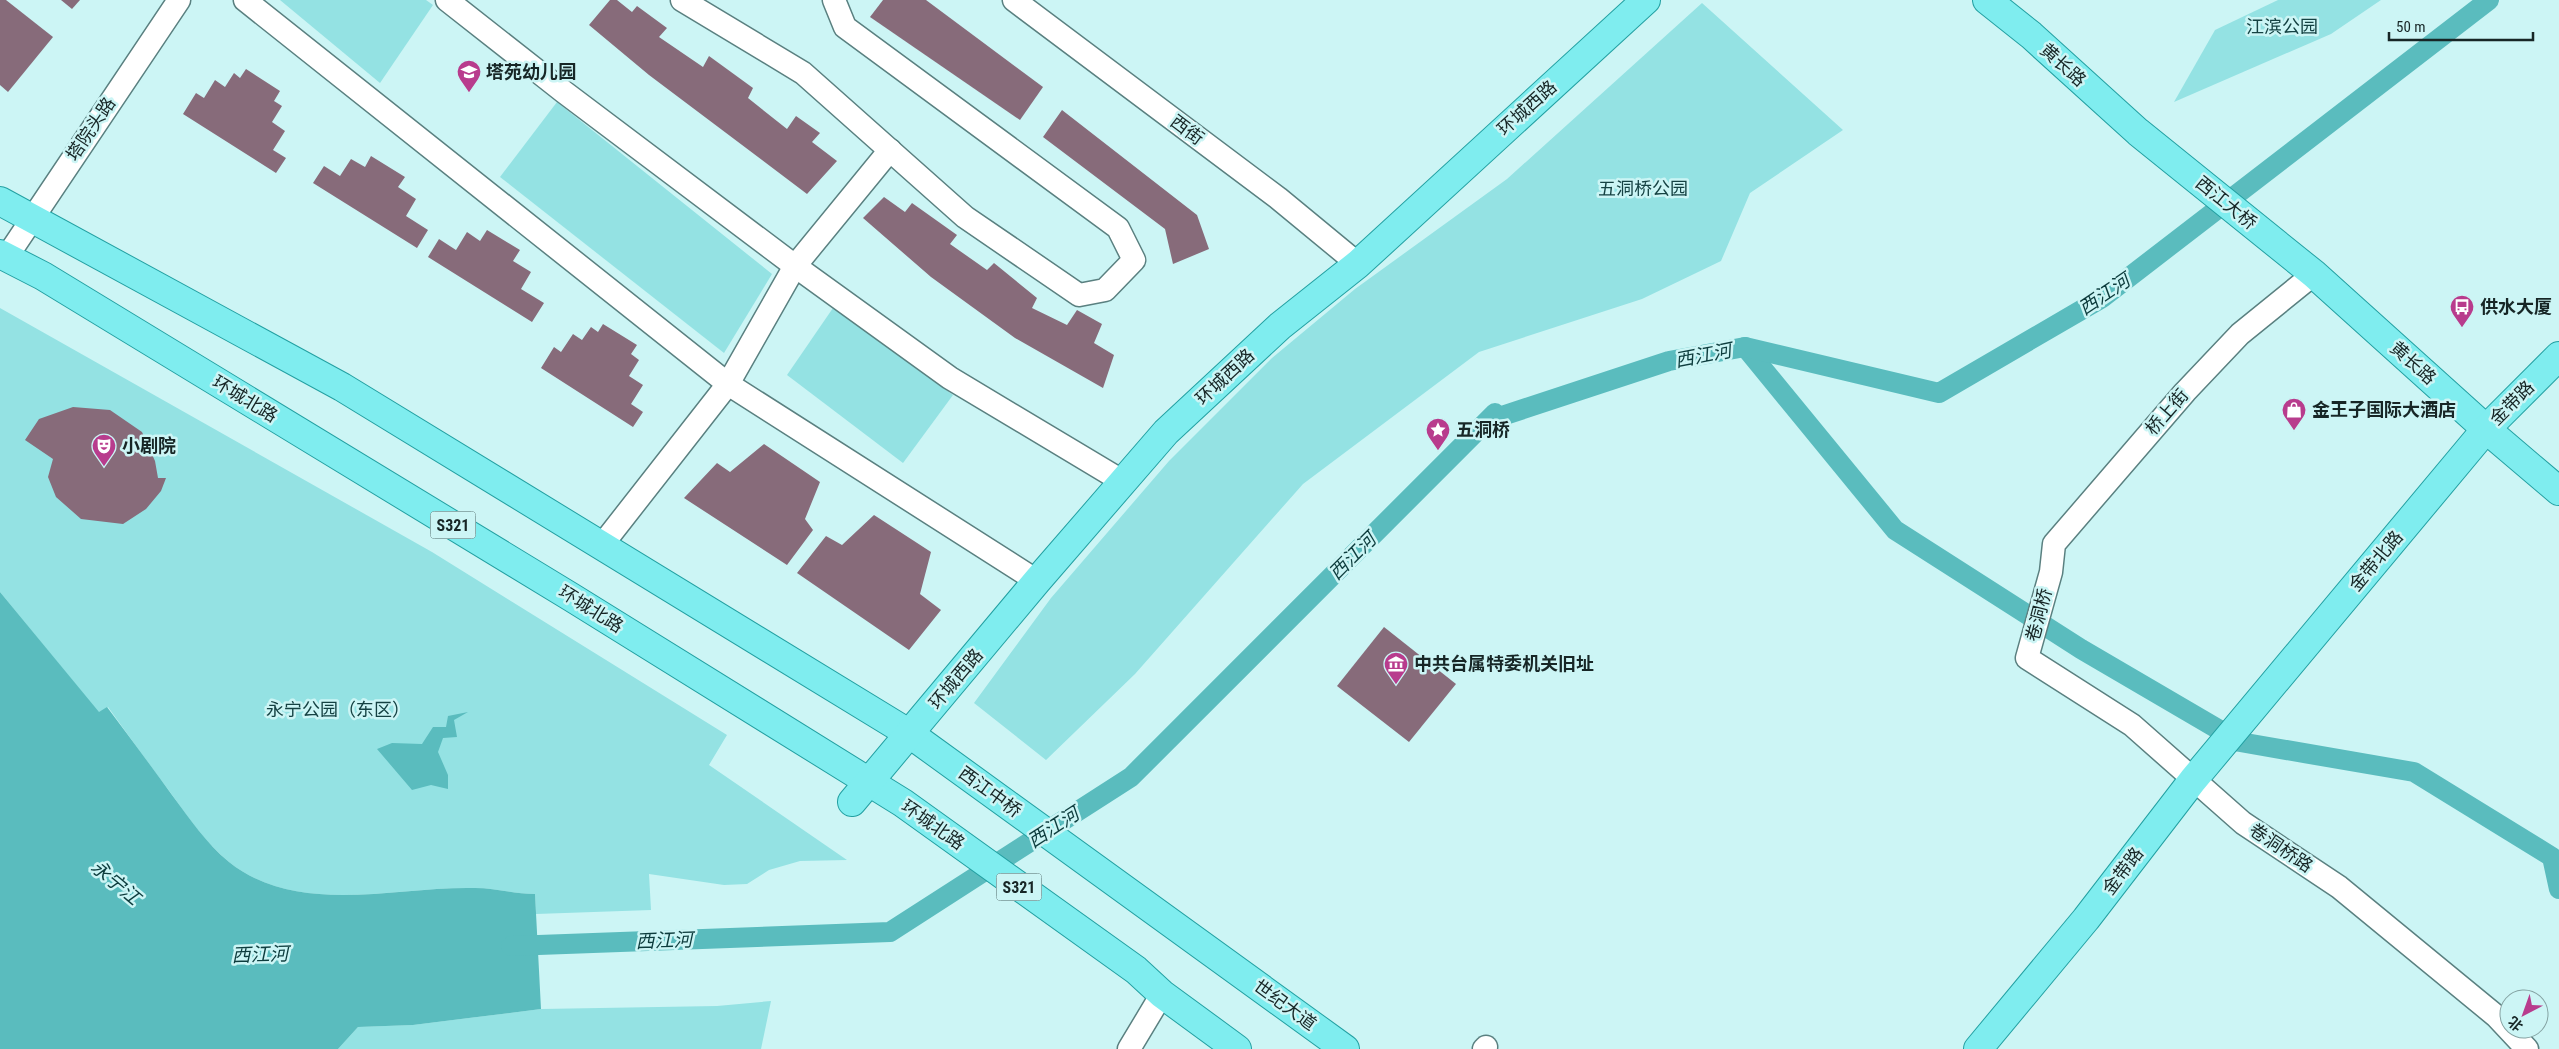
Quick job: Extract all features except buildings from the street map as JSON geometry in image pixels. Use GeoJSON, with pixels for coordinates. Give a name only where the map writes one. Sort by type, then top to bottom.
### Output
{"type":"FeatureCollection","features":[{"type":"Feature","properties":{"kind":"main road","name":"环城西路"},"geometry":{"type":"LineString","coordinates":[[861,792],[1037,581],[1166,432],[1280,326],[1358,264],[1646,0]]}},
{"type":"Feature","properties":{"kind":"main road","name":"黄长路"},"geometry":{"type":"LineString","coordinates":[[1987,0],[2031,35],[2138,132]]}},
{"type":"Feature","properties":{"kind":"main road","name":"西江大桥"},"geometry":{"type":"LineString","coordinates":[[2138,132],[2314,274]]}},
{"type":"Feature","properties":{"kind":"main road"},"geometry":{"type":"LineString","coordinates":[[0,200],[342,387],[910,734]]}},
{"type":"Feature","properties":{"kind":"main road","name":"环城北路"},"geometry":{"type":"LineString","coordinates":[[3,256],[68,292],[563,592],[861,792],[902,803],[1136,970],[1162,994]]}},
{"type":"Feature","properties":{"kind":"main road","name":"黄长路"},"geometry":{"type":"LineString","coordinates":[[2314,274],[2486,429],[2559,491]]}},
{"type":"Feature","properties":{"kind":"main road","name":"金带路"},"geometry":{"type":"LineString","coordinates":[[2486,429],[2559,356]]}},
{"type":"Feature","properties":{"kind":"main road","name":"金带北路"},"geometry":{"type":"LineString","coordinates":[[2266,692],[2486,429]]}},
{"type":"Feature","properties":{"kind":"main road","name":"金带路"},"geometry":{"type":"LineString","coordinates":[[1978,1049],[2086,919],[2193,780],[2266,692]]}},
{"type":"Feature","properties":{"kind":"main road","name":"西江中桥"},"geometry":{"type":"LineString","coordinates":[[910,734],[1226,961]]}},
{"type":"Feature","properties":{"kind":"main road","name":"世纪大道"},"geometry":{"type":"LineString","coordinates":[[1226,961],[1345,1049]]}},
{"type":"Feature","properties":{"kind":"main road","name":"S321"},"geometry":{"type":"LineString","coordinates":[[1162,994],[1237,1049]]}},
{"type":"Feature","properties":{"kind":"street","name":"塔院头路"},"geometry":{"type":"LineString","coordinates":[[3,256],[179,0]]}},
{"type":"Feature","properties":{"kind":"street"},"geometry":{"type":"LineString","coordinates":[[245,0],[728,384],[1037,581]]}},
{"type":"Feature","properties":{"kind":"street"},"geometry":{"type":"LineString","coordinates":[[447,0],[564,92],[795,266],[950,378],[1122,481]]}},
{"type":"Feature","properties":{"kind":"street"},"geometry":{"type":"LineString","coordinates":[[682,0],[803,73],[965,216],[1080,295],[1105,290],[1134,260],[1118,228],[845,27],[834,0]]}},
{"type":"Feature","properties":{"kind":"street","name":"西街"},"geometry":{"type":"LineString","coordinates":[[1014,0],[1278,198],[1358,264]]}},
{"type":"Feature","properties":{"kind":"street"},"geometry":{"type":"LineString","coordinates":[[602,545],[728,384],[795,266],[890,150]]}},
{"type":"Feature","properties":{"kind":"street","name":"桥上街"},"geometry":{"type":"LineString","coordinates":[[2051,572],[2054,544],[2185,392],[2240,334],[2314,274]]}},
{"type":"Feature","properties":{"kind":"street","name":"卷洞桥"},"geometry":{"type":"LineString","coordinates":[[2027,658],[2051,572]]}},
{"type":"Feature","properties":{"kind":"street","name":"卷洞桥路"},"geometry":{"type":"LineString","coordinates":[[2027,658],[2132,725],[2243,823],[2339,888],[2496,1016],[2527,1049]]}},
{"type":"Feature","properties":{"kind":"street"},"geometry":{"type":"LineString","coordinates":[[1129,1049],[1162,994]]}},
{"type":"Feature","properties":{"kind":"green space"},"geometry":{"type":"Polygon","coordinates":[[[280,0],[426,0],[433,5],[380,83],[280,0]]]}},
{"type":"Feature","properties":{"kind":"green space","name":"江滨公园"},"geometry":{"type":"Polygon","coordinates":[[[2278,0],[2381,0],[2331,34],[2174,102],[2215,30],[2278,0]]]}},
{"type":"Feature","properties":{"kind":"green space","name":"五洞桥公园"},"geometry":{"type":"Polygon","coordinates":[[[1702,3],[1843,130],[1750,193],[1721,261],[1642,299],[1479,352],[1303,484],[1135,674],[1046,760],[974,703],[1051,598],[1169,461],[1272,358],[1355,289],[1507,179],[1702,3]]]}},
{"type":"Feature","properties":{"kind":"green space"},"geometry":{"type":"Polygon","coordinates":[[[557,102],[772,274],[724,353],[500,177],[557,102]]]}},
{"type":"Feature","properties":{"kind":"green space","name":"永宁公园（东区）"},"geometry":{"type":"Polygon","coordinates":[[[0,308],[432,552],[727,735],[709,765],[847,860],[800,861],[769,870],[747,884],[724,885],[649,874],[651,910],[536,914],[535,894],[475,888],[348,895],[316,894],[285,889],[256,879],[229,862],[197,829],[108,707],[99,713],[0,592],[0,308]]]}},
{"type":"Feature","properties":{"kind":"green space"},"geometry":{"type":"Polygon","coordinates":[[[833,308],[953,395],[903,463],[787,375],[833,308]]]}},
{"type":"Feature","properties":{"kind":"green space"},"geometry":{"type":"Polygon","coordinates":[[[771,1001],[761,1049],[338,1049],[358,1027],[413,1025],[541,1009],[717,1006],[771,1001]]]}},
{"type":"Feature","properties":{"kind":"water","name":"永宁江"},"geometry":{"type":"Polygon","coordinates":[[[0,592],[99,712],[107,707],[206,839],[229,862],[256,879],[285,889],[316,894],[348,895],[475,888],[535,894],[541,1009],[413,1025],[358,1027],[338,1049],[0,1049],[0,592]]]}},
{"type":"Feature","properties":{"kind":"water"},"geometry":{"type":"Polygon","coordinates":[[[468,712],[454,720],[457,737],[443,738],[438,752],[448,775],[448,789],[431,785],[412,790],[377,749],[392,743],[422,744],[433,727],[446,727],[448,716],[468,712]]]}},
{"type":"Feature","properties":{"kind":"waterway","name":"西江河"},"geometry":{"type":"LineString","coordinates":[[511,946],[890,932],[1131,777],[1495,413],[1499,417],[1669,361],[1745,347],[1939,393],[2102,298],[2489,0]]}},
{"type":"Feature","properties":{"kind":"waterway"},"geometry":{"type":"LineString","coordinates":[[1745,347],[1895,530],[2081,649],[2240,742],[2414,772],[2552,857],[2559,889]]}},
{"type":"Feature","properties":{"kind":"place","name":"塔苑幼儿园"},"geometry":{"type":"Point","coordinates":[469,93]}},
{"type":"Feature","properties":{"kind":"place","name":"供水大厦"},"geometry":{"type":"Point","coordinates":[2462,328]}},
{"type":"Feature","properties":{"kind":"place","name":"金王子国际大酒店"},"geometry":{"type":"Point","coordinates":[2294,431]}},
{"type":"Feature","properties":{"kind":"place","name":"五洞桥"},"geometry":{"type":"Point","coordinates":[1438,451]}},
{"type":"Feature","properties":{"kind":"place","name":"小剧院"},"geometry":{"type":"Point","coordinates":[104,467]}},
{"type":"Feature","properties":{"kind":"place","name":"中共台属特委机关旧址"},"geometry":{"type":"Point","coordinates":[1396,685]}}]}
